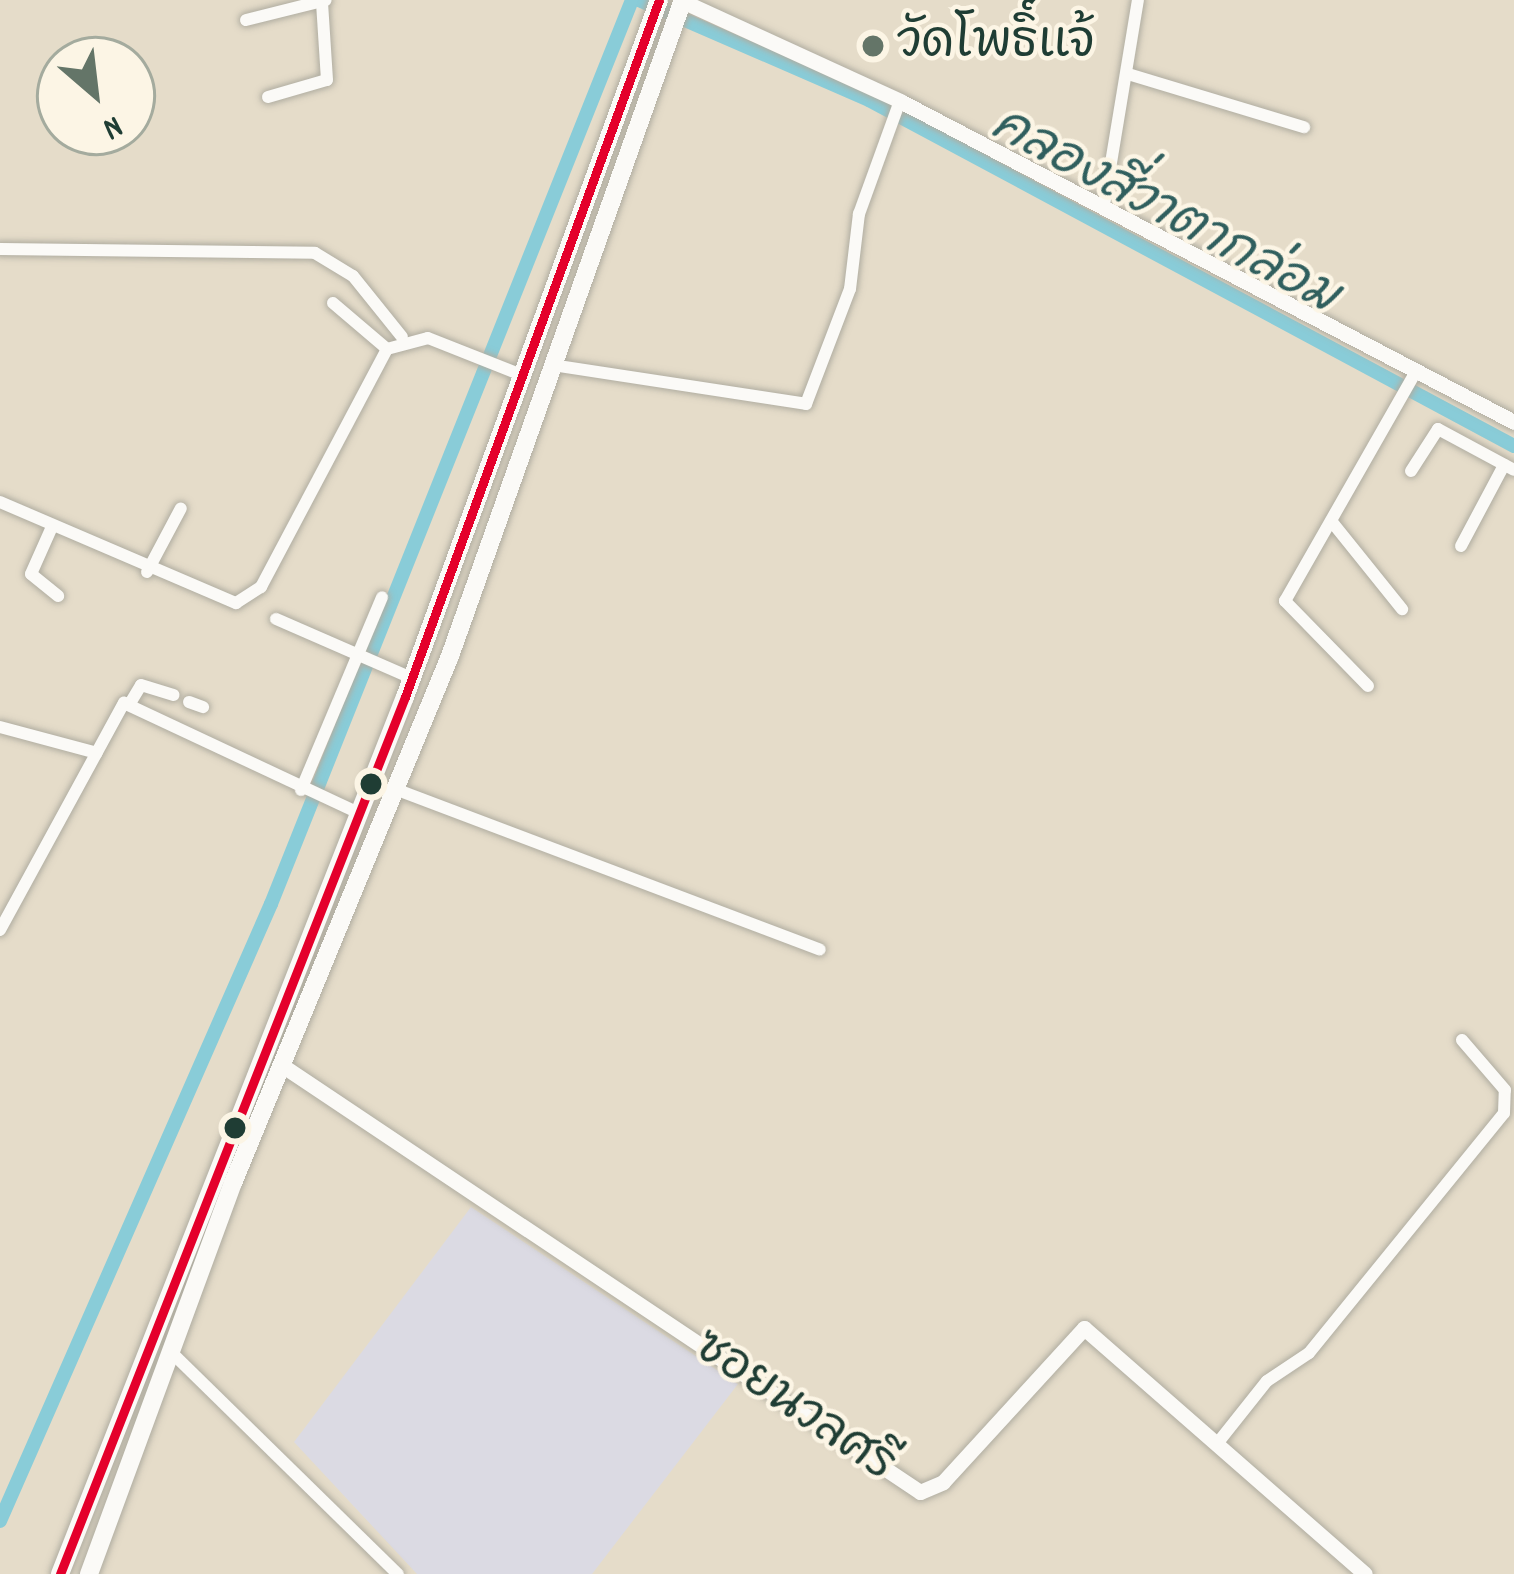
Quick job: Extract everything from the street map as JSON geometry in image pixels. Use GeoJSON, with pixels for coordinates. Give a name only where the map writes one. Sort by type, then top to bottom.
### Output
{"type":"FeatureCollection","features":[{"type":"Feature","properties":{"kind":"main road"},"geometry":{"type":"LineString","coordinates":[[60,1574],[412,678],[519,374],[659,1]]}},
{"type":"Feature","properties":{"kind":"main road"},"geometry":{"type":"LineString","coordinates":[[89,1574],[280,1064],[461,626],[559,366],[681,4]]}},
{"type":"Feature","properties":{"kind":"main road"},"geometry":{"type":"LineString","coordinates":[[435,615],[461,626]]}},
{"type":"Feature","properties":{"kind":"street"},"geometry":{"type":"LineString","coordinates":[[1104,205],[1138,0]]}},
{"type":"Feature","properties":{"kind":"street"},"geometry":{"type":"LineString","coordinates":[[246,20],[325,1],[327,80],[268,97]]}},
{"type":"Feature","properties":{"kind":"street"},"geometry":{"type":"LineString","coordinates":[[681,4],[1104,205],[1414,376],[1514,422]]}},
{"type":"Feature","properties":{"kind":"street"},"geometry":{"type":"LineString","coordinates":[[1129,74],[1304,127]]}},
{"type":"Feature","properties":{"kind":"street"},"geometry":{"type":"LineString","coordinates":[[559,366],[806,404],[850,290],[860,214],[898,106]]}},
{"type":"Feature","properties":{"kind":"street"},"geometry":{"type":"LineString","coordinates":[[0,249],[315,253],[353,276],[402,337],[519,374]]}},
{"type":"Feature","properties":{"kind":"street"},"geometry":{"type":"LineString","coordinates":[[333,303],[387,349]]}},
{"type":"Feature","properties":{"kind":"street"},"geometry":{"type":"LineString","coordinates":[[0,502],[147,572],[227,603],[254,595],[387,349],[402,337]]}},
{"type":"Feature","properties":{"kind":"street"},"geometry":{"type":"LineString","coordinates":[[1368,686],[1285,601],[1414,376]]}},
{"type":"Feature","properties":{"kind":"street"},"geometry":{"type":"LineString","coordinates":[[1411,472],[1438,428],[1509,467],[1461,546]]}},
{"type":"Feature","properties":{"kind":"street"},"geometry":{"type":"LineString","coordinates":[[147,572],[181,508]]}},
{"type":"Feature","properties":{"kind":"street"},"geometry":{"type":"LineString","coordinates":[[1332,522],[1402,609]]}},
{"type":"Feature","properties":{"kind":"street"},"geometry":{"type":"LineString","coordinates":[[51,529],[31,574],[58,596]]}},
{"type":"Feature","properties":{"kind":"street"},"geometry":{"type":"LineString","coordinates":[[304,791],[382,597]]}},
{"type":"Feature","properties":{"kind":"street"},"geometry":{"type":"LineString","coordinates":[[276,619],[412,678]]}},
{"type":"Feature","properties":{"kind":"street"},"geometry":{"type":"LineString","coordinates":[[0,928],[141,685],[173,695]]}},
{"type":"Feature","properties":{"kind":"street"},"geometry":{"type":"LineString","coordinates":[[129,705],[357,812]]}},
{"type":"Feature","properties":{"kind":"street"},"geometry":{"type":"LineString","coordinates":[[0,727],[98,754]]}},
{"type":"Feature","properties":{"kind":"street"},"geometry":{"type":"LineString","coordinates":[[394,789],[820,950]]}},
{"type":"Feature","properties":{"kind":"street"},"geometry":{"type":"LineString","coordinates":[[1220,1439],[1267,1381],[1310,1353],[1504,1113],[1505,1090],[1462,1040]]}},
{"type":"Feature","properties":{"kind":"street","name":"ซอยนวลศรี"},"geometry":{"type":"LineString","coordinates":[[280,1064],[920,1492],[943,1482],[1084,1328],[1220,1439],[1365,1574]]}},
{"type":"Feature","properties":{"kind":"street"},"geometry":{"type":"LineString","coordinates":[[170,1351],[398,1574]]}},
{"type":"Feature","properties":{"kind":"shaded area"},"geometry":{"type":"Polygon","coordinates":[[[471,1207],[738,1384],[592,1574],[417,1574],[294,1442],[471,1207]]]}},
{"type":"Feature","properties":{"kind":"waterway"},"geometry":{"type":"LineString","coordinates":[[0,1521],[271,904],[632,0]]}},
{"type":"Feature","properties":{"kind":"waterway","name":"คลองสี่วาตากล่อม"},"geometry":{"type":"LineString","coordinates":[[639,0],[869,100],[1514,446]]}},
{"type":"Feature","properties":{"kind":"transit line"},"geometry":{"type":"LineString","coordinates":[[60,1574],[405,697],[659,0]]}},
{"type":"Feature","properties":{"kind":"place","name":"วัดโพธิ์แจ้"},"geometry":{"type":"Point","coordinates":[873,46]}}]}
